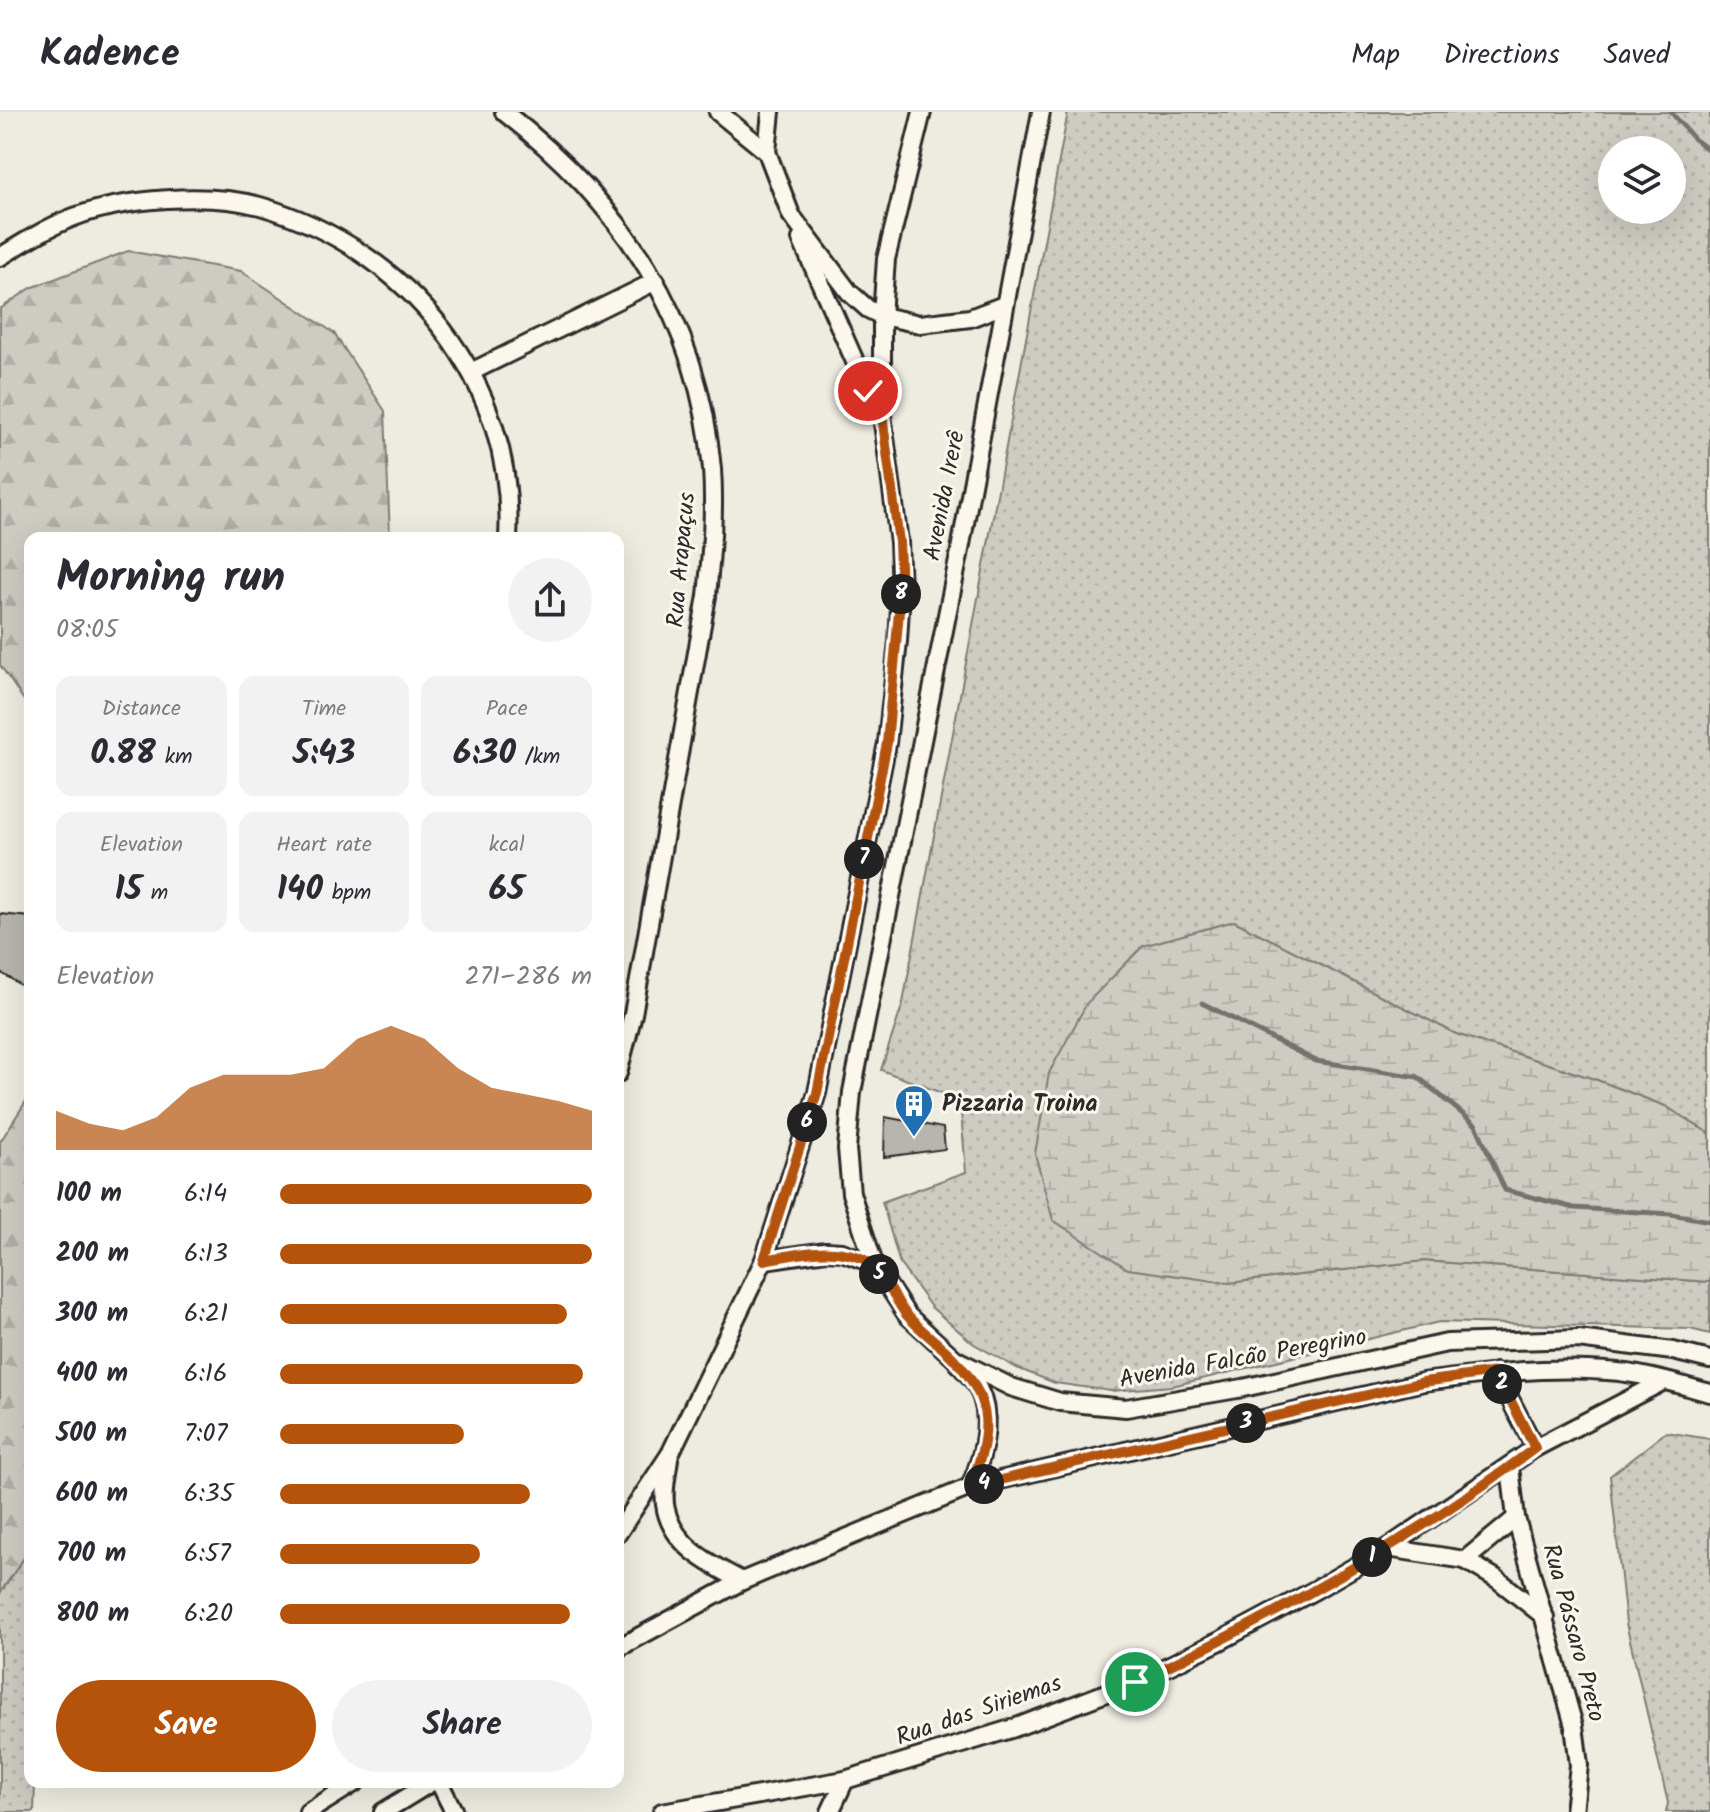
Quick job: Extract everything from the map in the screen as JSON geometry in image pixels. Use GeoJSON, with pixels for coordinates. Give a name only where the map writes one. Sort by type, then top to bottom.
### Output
{"type":"FeatureCollection","features":[{"type":"Feature","properties":{"kind":"street","name":"Rua Arapaçus"},"geometry":{"type":"LineString","coordinates":[[504,112],[583,183],[620,226],[656,281],[685,344],[700,398],[712,471],[711,553],[705,610],[633,1014],[624,1049]]}},
{"type":"Feature","properties":{"kind":"street"},"geometry":{"type":"LineString","coordinates":[[718,112],[767,152]]}},
{"type":"Feature","properties":{"kind":"street"},"geometry":{"type":"LineString","coordinates":[[771,112],[767,152],[791,215],[868,391],[882,415]]}},
{"type":"Feature","properties":{"kind":"street"},"geometry":{"type":"LineString","coordinates":[[882,415],[882,316],[886,259],[922,112]]}},
{"type":"Feature","properties":{"kind":"street","name":"Avenida Irerê"},"geometry":{"type":"LineString","coordinates":[[874,1264],[851,1193],[847,1149],[852,1092],[951,597],[1041,112]]}},
{"type":"Feature","properties":{"kind":"street"},"geometry":{"type":"LineString","coordinates":[[0,257],[51,227],[103,209],[184,199],[259,206],[331,236],[385,271],[432,316],[473,371],[489,407],[505,468],[508,532]]}},
{"type":"Feature","properties":{"kind":"street"},"geometry":{"type":"LineString","coordinates":[[791,215],[849,292],[868,309],[882,316],[920,324],[942,323],[970,318],[1004,305]]}},
{"type":"Feature","properties":{"kind":"street"},"geometry":{"type":"LineString","coordinates":[[473,371],[656,281]]}},
{"type":"Feature","properties":{"kind":"street","name":"Avenida Irerê"},"geometry":{"type":"LineString","coordinates":[[764,1260],[817,1093],[887,743],[901,590],[899,542],[882,415]]}},
{"type":"Feature","properties":{"kind":"street"},"geometry":{"type":"LineString","coordinates":[[624,1524],[670,1454],[764,1260],[826,1251],[842,1252],[874,1264]]}},
{"type":"Feature","properties":{"kind":"street","name":"Avenida Falcão Peregrino"},"geometry":{"type":"LineString","coordinates":[[874,1264],[907,1315],[955,1359],[1011,1387],[1060,1402],[1126,1408],[1243,1388],[1447,1343],[1578,1339],[1673,1351],[1710,1360]]}},
{"type":"Feature","properties":{"kind":"street"},"geometry":{"type":"LineString","coordinates":[[955,1359],[978,1387],[986,1412],[985,1437],[970,1487]]}},
{"type":"Feature","properties":{"kind":"street"},"geometry":{"type":"LineString","coordinates":[[624,1645],[742,1581],[970,1487],[1423,1382],[1496,1372],[1556,1369],[1611,1371],[1710,1393]]}},
{"type":"Feature","properties":{"kind":"street"},"geometry":{"type":"LineString","coordinates":[[1496,1372],[1535,1448]]}},
{"type":"Feature","properties":{"kind":"street","name":"Rua das Siriemas"},"geometry":{"type":"LineString","coordinates":[[662,1812],[845,1780],[1014,1728],[1135,1682],[1220,1641],[1387,1548],[1535,1448],[1664,1381]]}},
{"type":"Feature","properties":{"kind":"street"},"geometry":{"type":"LineString","coordinates":[[670,1454],[665,1495],[666,1510],[675,1532],[697,1556],[742,1581]]}},
{"type":"Feature","properties":{"kind":"street","name":"Rua Pássaro Preto"},"geometry":{"type":"LineString","coordinates":[[1510,1467],[1516,1518],[1545,1617],[1577,1746],[1578,1789],[1574,1812]]}},
{"type":"Feature","properties":{"kind":"street"},"geometry":{"type":"LineString","coordinates":[[1465,1560],[1516,1518]]}},
{"type":"Feature","properties":{"kind":"street"},"geometry":{"type":"LineString","coordinates":[[1387,1548],[1465,1560],[1497,1579],[1545,1617]]}},
{"type":"Feature","properties":{"kind":"street"},"geometry":{"type":"LineString","coordinates":[[830,1812],[845,1780]]}},
{"type":"Feature","properties":{"kind":"street"},"geometry":{"type":"LineString","coordinates":[[308,1812],[346,1788]]}},
{"type":"Feature","properties":{"kind":"street"},"geometry":{"type":"LineString","coordinates":[[383,1812],[422,1788]]}},
{"type":"Feature","properties":{"kind":"street"},"geometry":{"type":"LineString","coordinates":[[442,1788],[454,1812]]}},
{"type":"Feature","properties":{"kind":"green space"},"geometry":{"type":"Polygon","coordinates":[[[1068,112],[1710,112],[1710,1134],[1665,1106],[1597,1080],[1456,1034],[1234,921],[1228,1283],[1424,1261],[1710,1282],[1710,1334],[1690,1329],[1439,1322],[1172,1386],[1111,1391],[1055,1383],[1017,1368],[974,1344],[931,1307],[900,1264],[882,1202],[966,1172],[960,1100],[881,1070],[903,1003],[1068,112]]]}},
{"type":"Feature","properties":{"kind":"green space"},"geometry":{"type":"Polygon","coordinates":[[[128,251],[241,271],[334,333],[385,411],[390,532],[24,532],[24,700],[0,665],[0,309],[31,288],[128,251]]]}},
{"type":"Feature","properties":{"kind":"green space"},"geometry":{"type":"Polygon","coordinates":[[[1234,921],[1456,1034],[1597,1080],[1665,1106],[1710,1134],[1710,1282],[1424,1261],[1228,1283],[1128,1269],[1053,1220],[1035,1154],[1049,1073],[1087,1003],[1143,946],[1234,921]]]}},
{"type":"Feature","properties":{"kind":"green space"},"geometry":{"type":"Polygon","coordinates":[[[24,1104],[24,1558],[0,1593],[0,1142],[24,1104]]]}},
{"type":"Feature","properties":{"kind":"green space"},"geometry":{"type":"Polygon","coordinates":[[[1666,1432],[1710,1439],[1710,1812],[1666,1812],[1668,1803],[1626,1623],[1610,1476],[1666,1432]]]}},
{"type":"Feature","properties":{"kind":"green space"},"geometry":{"type":"Polygon","coordinates":[[[24,1558],[24,1788],[35,1788],[34,1812],[0,1812],[0,1593],[24,1558]]]}},
{"type":"Feature","properties":{"kind":"building"},"geometry":{"type":"Polygon","coordinates":[[[0,914],[24,916],[24,987],[0,972],[0,914]]]}},
{"type":"Feature","properties":{"kind":"building","name":"Pizzaria Troina"},"geometry":{"type":"Polygon","coordinates":[[[885,1117],[943,1128],[945,1149],[884,1157],[885,1117]]]}},
{"type":"Feature","properties":{"kind":"waterway"},"geometry":{"type":"LineString","coordinates":[[1671,112],[1694,139],[1710,151]]}},
{"type":"Feature","properties":{"kind":"waterway"},"geometry":{"type":"LineString","coordinates":[[1202,1003],[1316,1061],[1418,1077],[1476,1125],[1505,1190],[1574,1208],[1671,1214],[1710,1221]]}},
{"type":"Feature","properties":{"kind":"place","name":"Pizzaria Troina"},"geometry":{"type":"Point","coordinates":[914,1138]}},
{"type":"Feature","properties":{"kind":"route"},"geometry":{"type":"LineString","coordinates":[[868,391],[882,415],[899,542],[901,590],[898,641],[887,743],[817,1093],[764,1260],[826,1251],[842,1252],[874,1264],[907,1315],[955,1359],[978,1387],[986,1412],[985,1437],[970,1487],[1423,1382],[1496,1372],[1535,1448],[1387,1548],[1220,1641],[1135,1682]]}}]}
